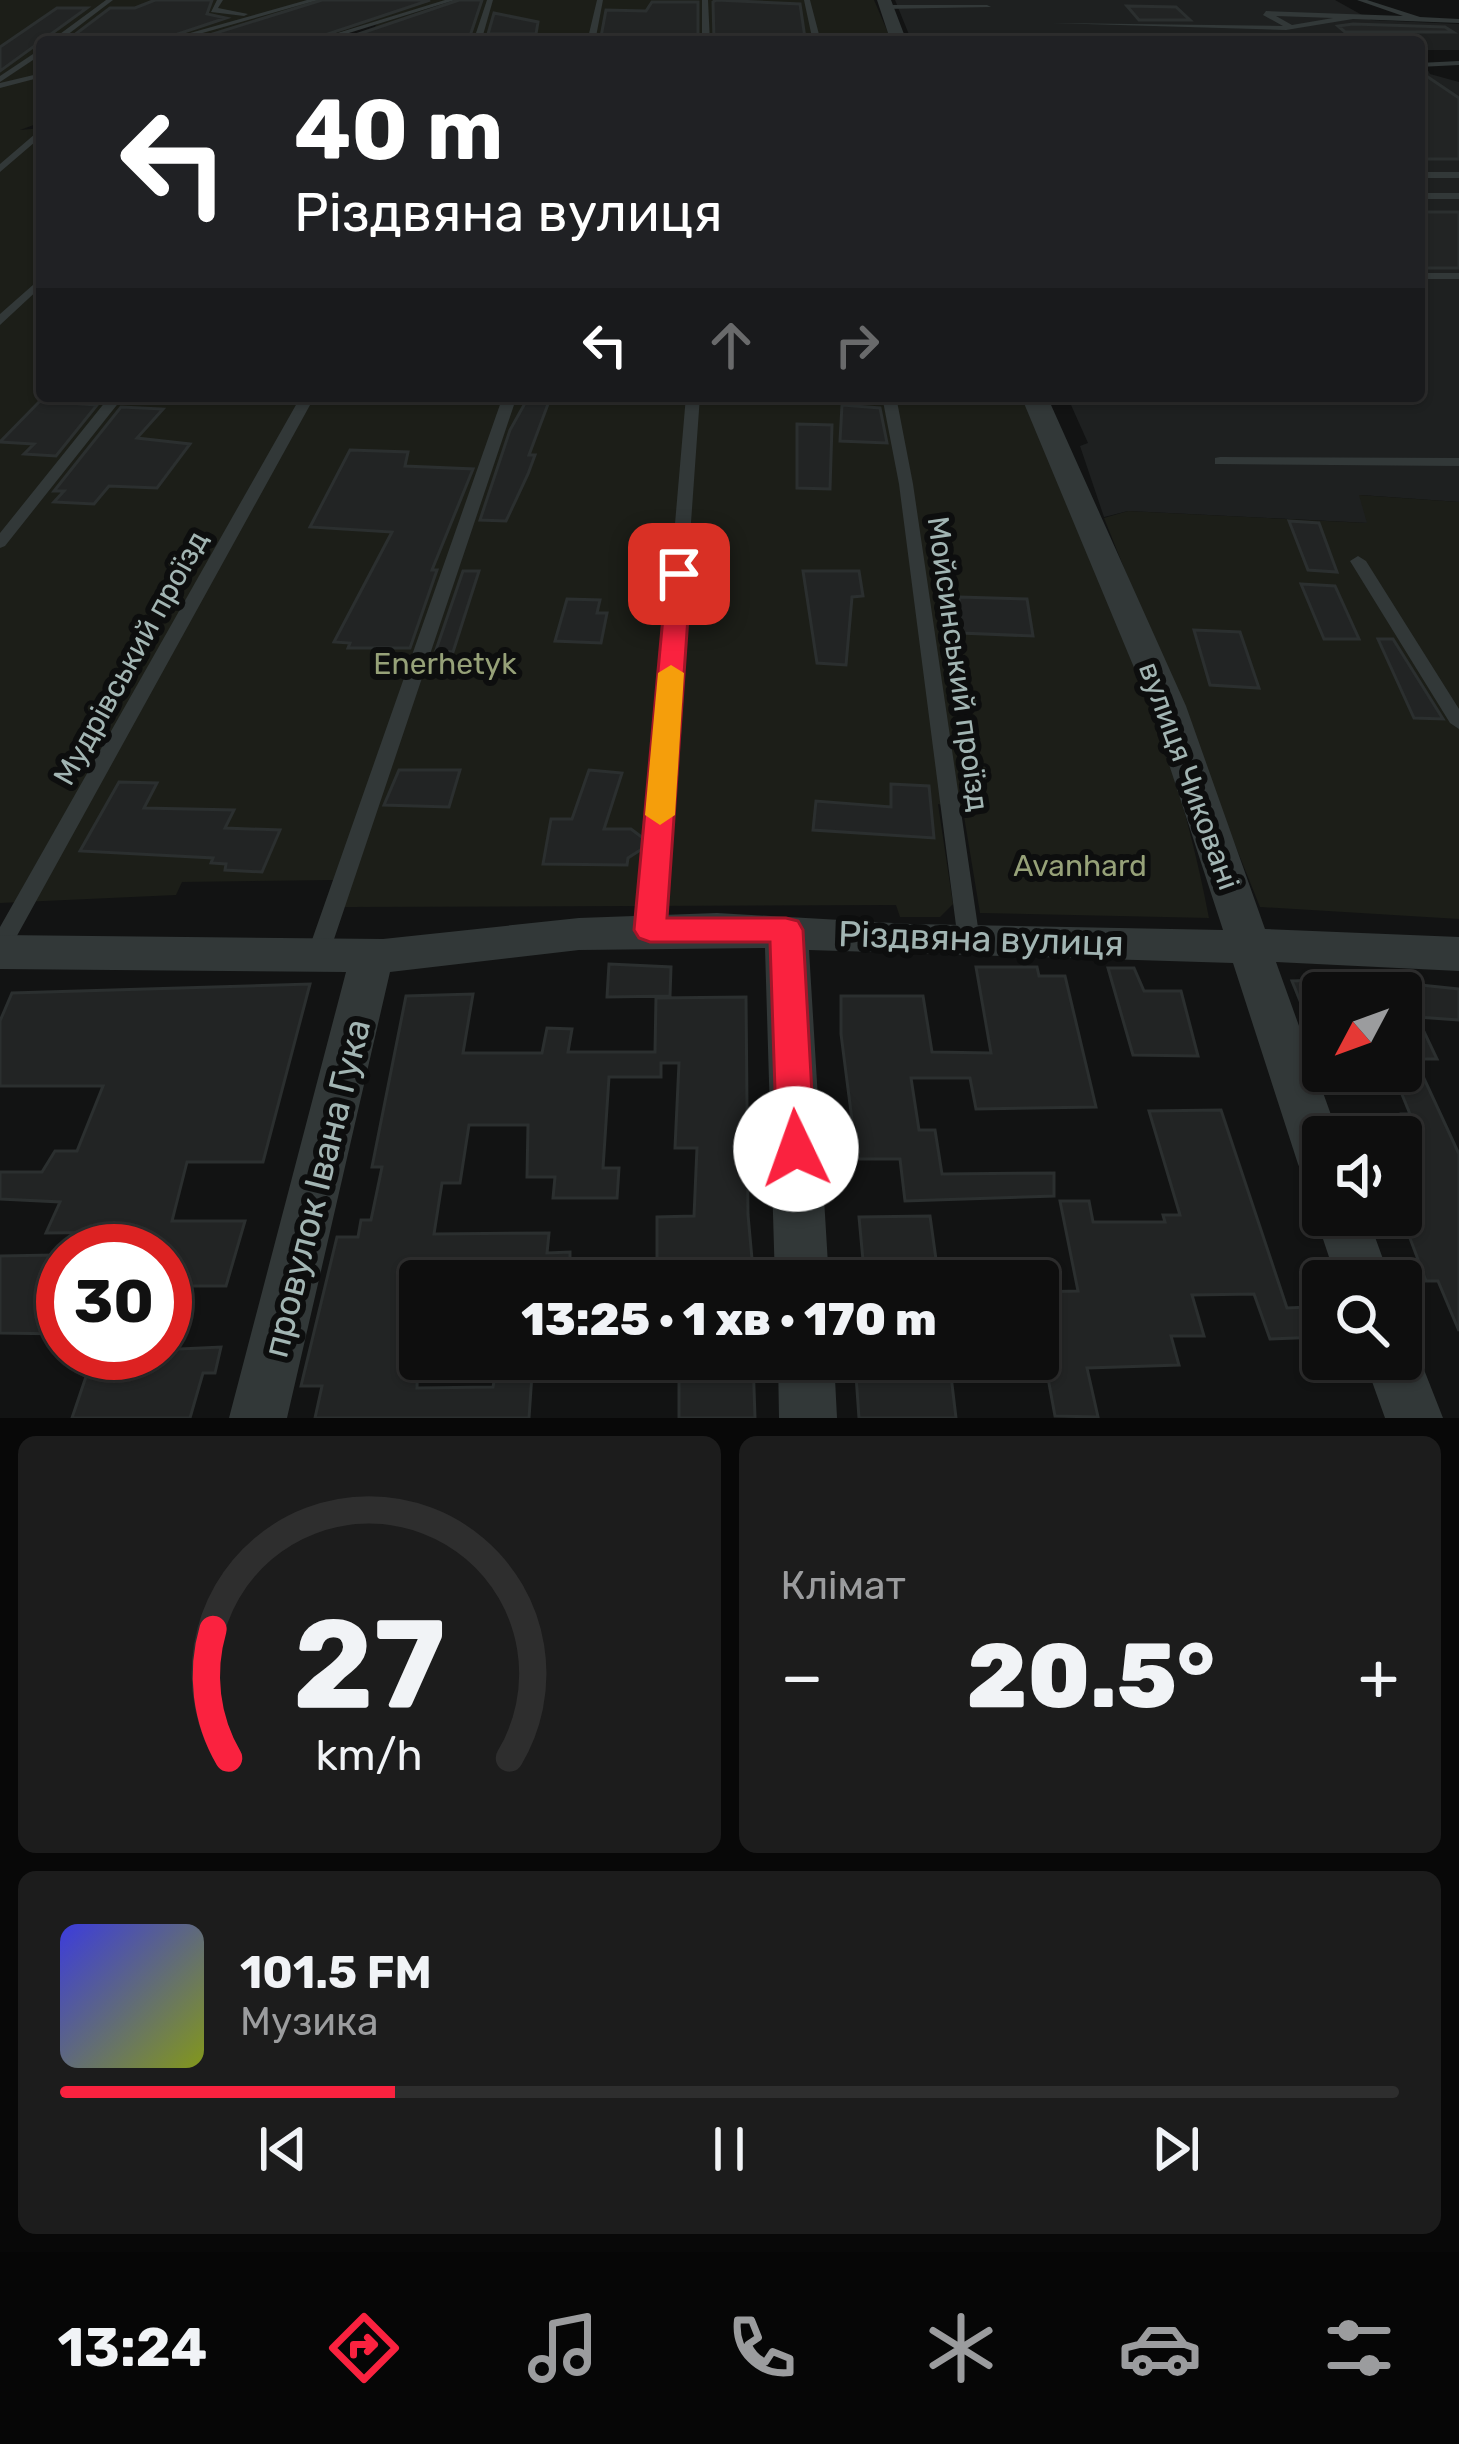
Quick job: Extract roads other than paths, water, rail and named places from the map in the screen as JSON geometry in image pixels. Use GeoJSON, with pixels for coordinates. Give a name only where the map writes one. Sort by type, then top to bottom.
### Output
{"type":"FeatureCollection","features":[{"type":"Feature","properties":{"kind":"street"},"geometry":{"type":"LineString","coordinates":[[885,4],[896,36]]}},
{"type":"Feature","properties":{"kind":"street","name":"вулиця Чиковані"},"geometry":{"type":"LineString","coordinates":[[1037,402],[1168,706],[1306,1116]]}},
{"type":"Feature","properties":{"kind":"street","name":"Різдвяна вулиця"},"geometry":{"type":"LineString","coordinates":[[0,949],[369,956],[650,930],[786,930],[969,941],[1307,944],[1459,954]]}},
{"type":"Feature","properties":{"kind":"street"},"geometry":{"type":"LineString","coordinates":[[786,930],[801,1260]]}},
{"type":"Feature","properties":{"kind":"street","name":"провулок Івана Гука"},"geometry":{"type":"LineString","coordinates":[[258,1418],[366,992],[369,956]]}},
{"type":"Feature","properties":{"kind":"street"},"geometry":{"type":"LineString","coordinates":[[807,1380],[808,1418]]}},
{"type":"Feature","properties":{"kind":"street"},"geometry":{"type":"LineString","coordinates":[[1400,1380],[1414,1418]]}},
{"type":"Feature","properties":{"kind":"lane"},"geometry":{"type":"LineString","coordinates":[[61,36],[110,0]]}},
{"type":"Feature","properties":{"kind":"lane"},"geometry":{"type":"LineString","coordinates":[[220,0],[214,10],[254,17]]}},
{"type":"Feature","properties":{"kind":"lane"},"geometry":{"type":"LineString","coordinates":[[184,36],[315,0]]}},
{"type":"Feature","properties":{"kind":"lane"},"geometry":{"type":"LineString","coordinates":[[333,36],[452,0]]}},
{"type":"Feature","properties":{"kind":"lane"},"geometry":{"type":"LineString","coordinates":[[479,36],[490,0]]}},
{"type":"Feature","properties":{"kind":"lane"},"geometry":{"type":"LineString","coordinates":[[592,36],[600,0]]}},
{"type":"Feature","properties":{"kind":"lane"},"geometry":{"type":"LineString","coordinates":[[705,0],[706,36]]}},
{"type":"Feature","properties":{"kind":"lane"},"geometry":{"type":"LineString","coordinates":[[807,0],[816,36]]}},
{"type":"Feature","properties":{"kind":"lane"},"geometry":{"type":"LineString","coordinates":[[1346,0],[1419,19]]}},
{"type":"Feature","properties":{"kind":"lane"},"geometry":{"type":"LineString","coordinates":[[885,4],[987,7]]}},
{"type":"Feature","properties":{"kind":"lane"},"geometry":{"type":"LineString","coordinates":[[1291,27],[1266,14],[1459,21]]}},
{"type":"Feature","properties":{"kind":"lane"},"geometry":{"type":"LineString","coordinates":[[1055,23],[1291,27],[1351,17]]}},
{"type":"Feature","properties":{"kind":"lane"},"geometry":{"type":"LineString","coordinates":[[367,26],[367,36]]}},
{"type":"Feature","properties":{"kind":"lane"},"geometry":{"type":"LineString","coordinates":[[0,83],[36,55]]}},
{"type":"Feature","properties":{"kind":"lane"},"geometry":{"type":"LineString","coordinates":[[1453,64],[1459,73]]}},
{"type":"Feature","properties":{"kind":"lane"},"geometry":{"type":"LineString","coordinates":[[0,83],[36,76]]}},
{"type":"Feature","properties":{"kind":"lane"},"geometry":{"type":"LineString","coordinates":[[0,169],[36,134]]}},
{"type":"Feature","properties":{"kind":"lane"},"geometry":{"type":"LineString","coordinates":[[1425,175],[1459,175]]}},
{"type":"Feature","properties":{"kind":"lane"},"geometry":{"type":"LineString","coordinates":[[1425,196],[1459,196]]}},
{"type":"Feature","properties":{"kind":"lane"},"geometry":{"type":"LineString","coordinates":[[1425,276],[1459,276]]}},
{"type":"Feature","properties":{"kind":"lane"},"geometry":{"type":"LineString","coordinates":[[0,322],[36,286]]}},
{"type":"Feature","properties":{"kind":"lane"},"geometry":{"type":"LineString","coordinates":[[0,543],[112,402]]}},
{"type":"Feature","properties":{"kind":"lane","name":"Мудрівський проїзд"},"geometry":{"type":"LineString","coordinates":[[0,949],[305,402]]}},
{"type":"Feature","properties":{"kind":"lane"},"geometry":{"type":"LineString","coordinates":[[317,957],[508,402]]}},
{"type":"Feature","properties":{"kind":"lane"},"geometry":{"type":"LineString","coordinates":[[650,930],[693,402]]}},
{"type":"Feature","properties":{"kind":"lane","name":"Мойсинський проїзд"},"geometry":{"type":"LineString","coordinates":[[890,402],[906,484],[969,941]]}},
{"type":"Feature","properties":{"kind":"lane"},"geometry":{"type":"LineString","coordinates":[[1220,461],[1459,462]]}},
{"type":"Feature","properties":{"kind":"lane"},"geometry":{"type":"LineString","coordinates":[[1358,561],[1459,723]]}},
{"type":"Feature","properties":{"kind":"park label","name":"Enerhetyk"},"geometry":{"type":"Point","coordinates":[445,664]}},
{"type":"Feature","properties":{"kind":"park label","name":"Avanhard"},"geometry":{"type":"Point","coordinates":[1080,866]}}]}
